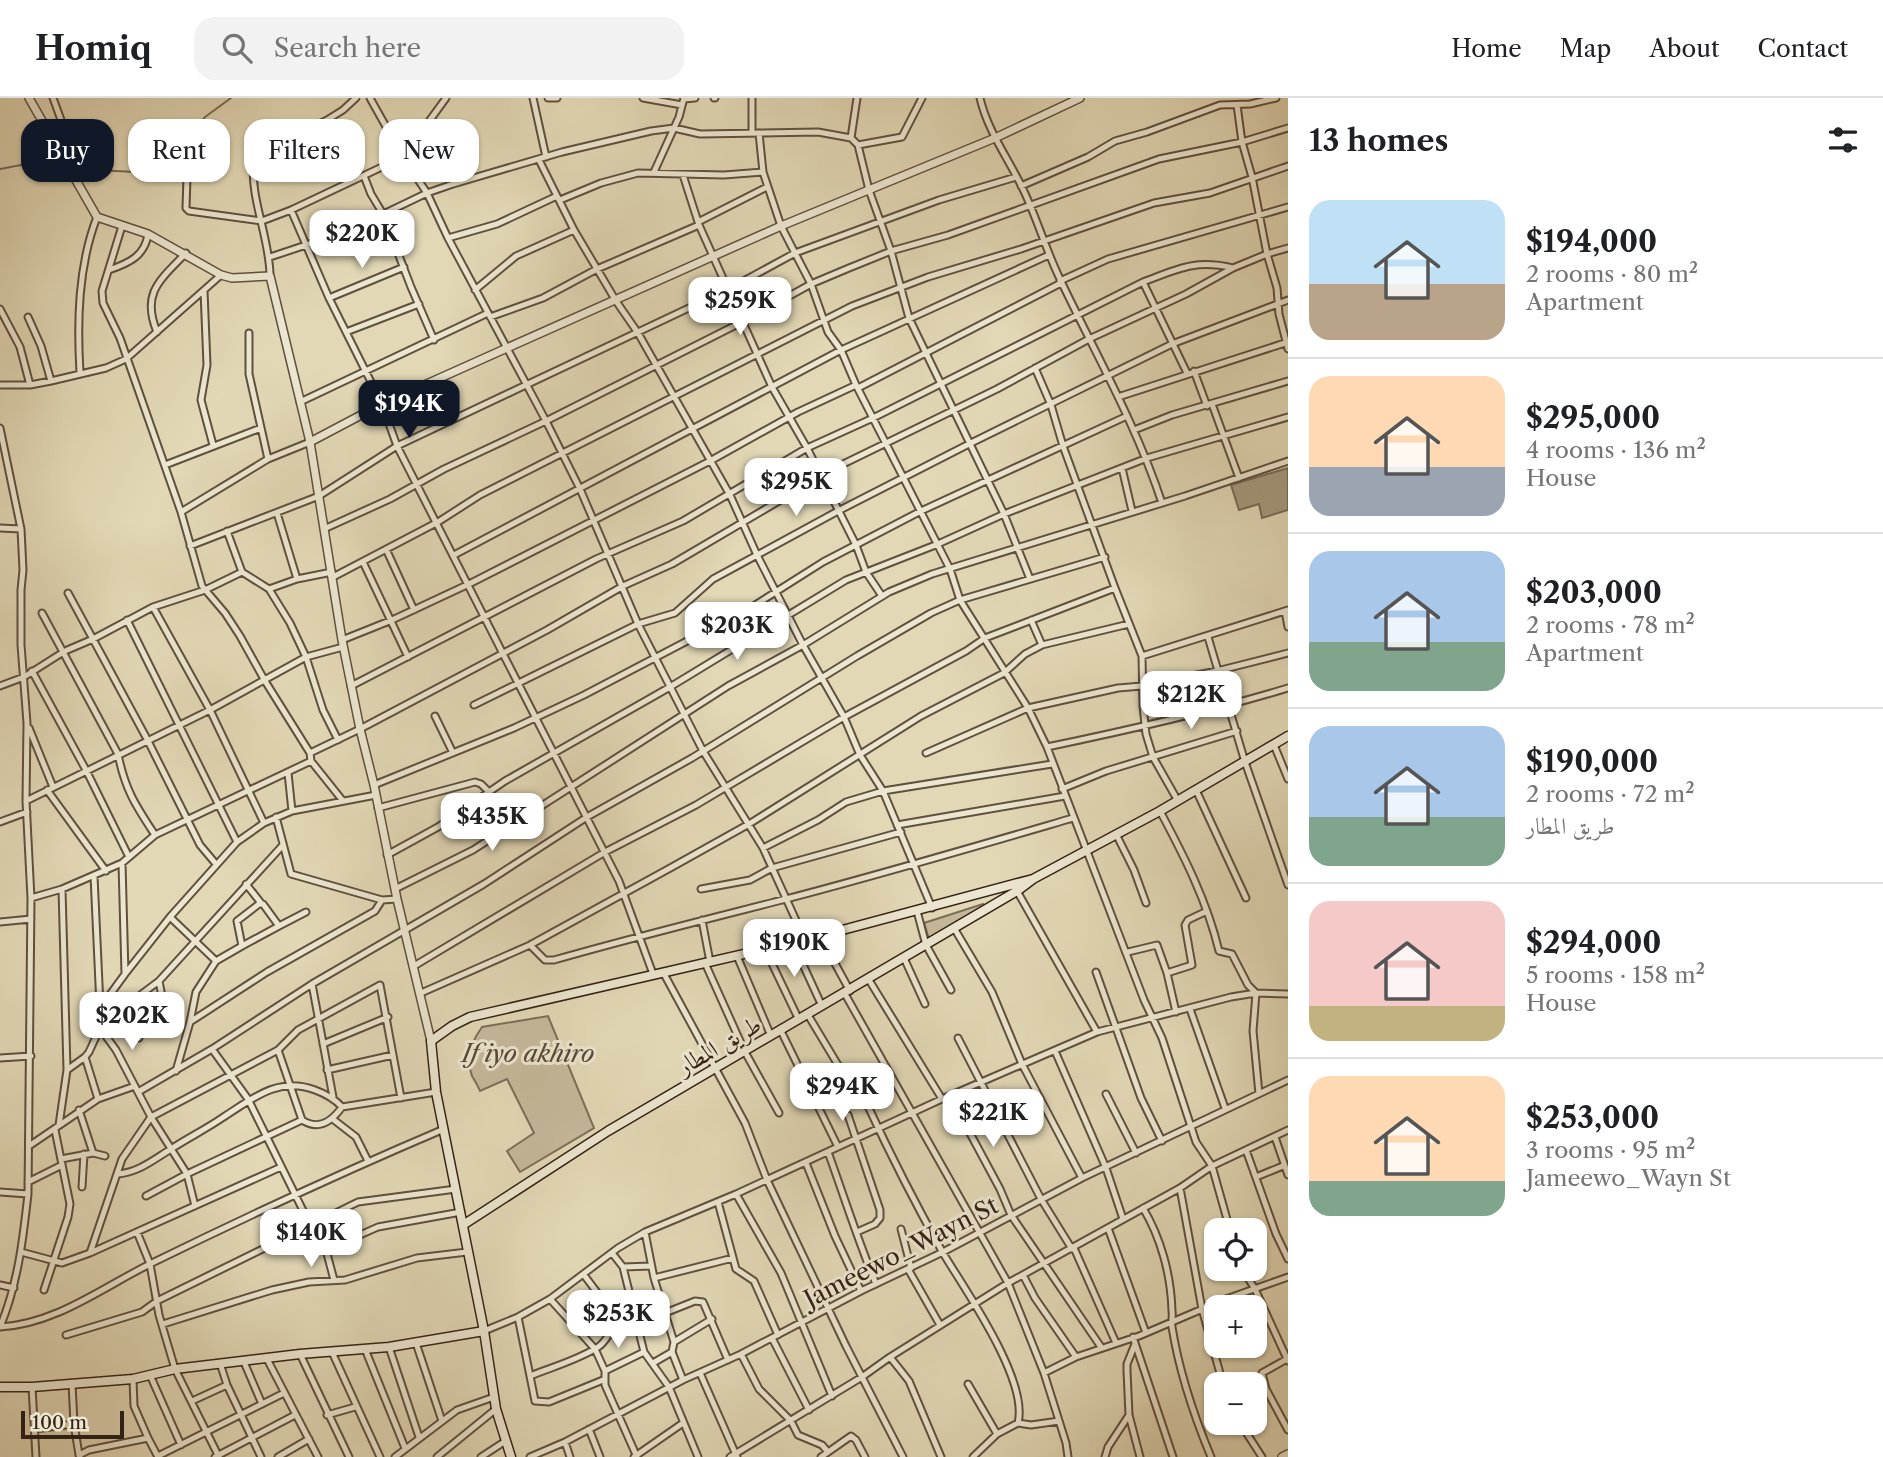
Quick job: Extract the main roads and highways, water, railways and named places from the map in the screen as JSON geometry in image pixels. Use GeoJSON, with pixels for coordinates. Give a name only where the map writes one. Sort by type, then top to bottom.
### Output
{"type":"FeatureCollection","features":[{"type":"Feature","properties":{"kind":"main road","name":"طريق المطار"},"geometry":{"type":"LineString","coordinates":[[1033,879],[793,943],[470,1017],[452,1026],[431,1041],[436,1092],[463,1225],[608,1131],[869,980],[1033,879],[1178,801],[1288,736]]}},
{"type":"Feature","properties":{"kind":"main road"},"geometry":{"type":"LineString","coordinates":[[463,1225],[496,1409],[511,1457]]}},
{"type":"Feature","properties":{"kind":"main road"},"geometry":{"type":"LineString","coordinates":[[0,1387],[133,1379],[174,1369],[300,1354],[390,1347],[484,1331]]}},
{"type":"Feature","properties":{"kind":"waterway"},"geometry":{"type":"LineString","coordinates":[[114,171],[136,172],[171,158],[205,117],[231,98]]}},
{"type":"Feature","properties":{"kind":"waterway"},"geometry":{"type":"LineString","coordinates":[[0,169],[21,165]]}},
{"type":"Feature","properties":{"kind":"park label","name":"If iyo akhiro"},"geometry":{"type":"Point","coordinates":[528,1053]}}]}
